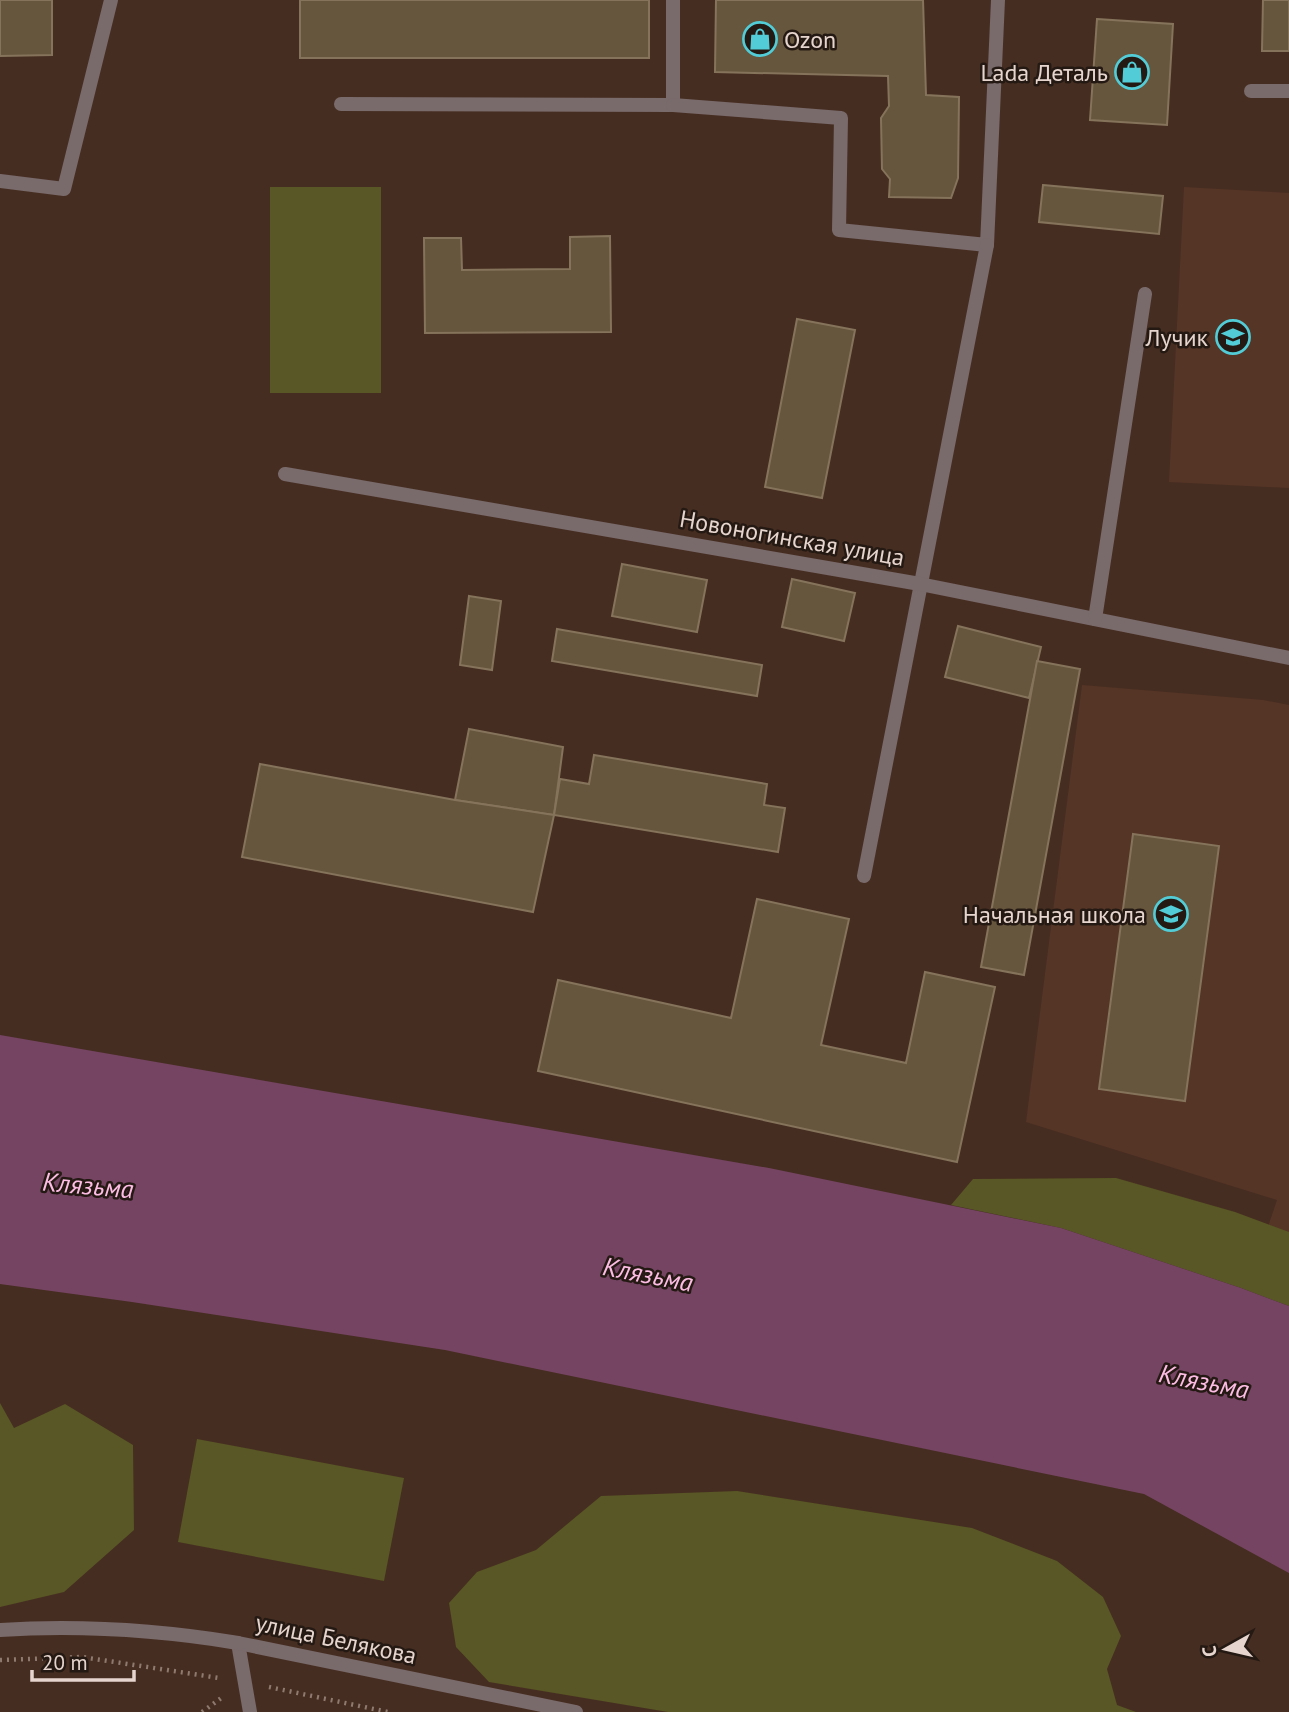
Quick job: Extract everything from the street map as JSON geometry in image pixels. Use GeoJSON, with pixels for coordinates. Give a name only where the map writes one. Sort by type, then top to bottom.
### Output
{"type":"FeatureCollection","features":[{"type":"Feature","properties":{"kind":"street"},"geometry":{"type":"LineString","coordinates":[[0,181],[64,189],[111,0]]}},
{"type":"Feature","properties":{"kind":"street"},"geometry":{"type":"LineString","coordinates":[[673,0],[673,105]]}},
{"type":"Feature","properties":{"kind":"street"},"geometry":{"type":"LineString","coordinates":[[864,876],[987,245],[998,0]]}},
{"type":"Feature","properties":{"kind":"street"},"geometry":{"type":"LineString","coordinates":[[1251,91],[1289,91]]}},
{"type":"Feature","properties":{"kind":"street"},"geometry":{"type":"LineString","coordinates":[[341,104],[673,105],[841,118],[839,230],[987,245]]}},
{"type":"Feature","properties":{"kind":"street"},"geometry":{"type":"LineString","coordinates":[[1094,619],[1145,295]]}},
{"type":"Feature","properties":{"kind":"street","name":"Новоногинская улица"},"geometry":{"type":"LineString","coordinates":[[285,474],[920,584],[1289,657]]}},
{"type":"Feature","properties":{"kind":"street","name":"улица Белякова"},"geometry":{"type":"LineString","coordinates":[[0,1630],[84,1628],[192,1635],[576,1712]]}},
{"type":"Feature","properties":{"kind":"street"},"geometry":{"type":"LineString","coordinates":[[239,1643],[250,1712]]}},
{"type":"Feature","properties":{"kind":"path"},"geometry":{"type":"LineString","coordinates":[[0,1660],[82,1657],[245,1682],[388,1712]]}},
{"type":"Feature","properties":{"kind":"shaded area"},"geometry":{"type":"Polygon","coordinates":[[[270,187],[381,187],[381,393],[270,393],[270,187]]]}},
{"type":"Feature","properties":{"kind":"shaded area","name":"Лучик"},"geometry":{"type":"Polygon","coordinates":[[[1184,187],[1289,193],[1289,488],[1169,482],[1184,187]]]}},
{"type":"Feature","properties":{"kind":"shaded area","name":"Начальная школа"},"geometry":{"type":"Polygon","coordinates":[[[1082,685],[1263,700],[1289,705],[1289,1286],[1253,1271],[1277,1200],[1026,1122],[1082,685]]]}},
{"type":"Feature","properties":{"kind":"shaded area"},"geometry":{"type":"Polygon","coordinates":[[[1116,1178],[1235,1212],[1289,1232],[1289,1306],[1061,1228],[951,1205],[973,1179],[1116,1178]]]}},
{"type":"Feature","properties":{"kind":"shaded area"},"geometry":{"type":"Polygon","coordinates":[[[0,1403],[14,1428],[65,1404],[133,1445],[134,1530],[64,1592],[0,1607],[0,1403]]]}},
{"type":"Feature","properties":{"kind":"shaded area"},"geometry":{"type":"Polygon","coordinates":[[[197,1439],[404,1478],[384,1581],[178,1542],[197,1439]]]}},
{"type":"Feature","properties":{"kind":"shaded area"},"geometry":{"type":"Polygon","coordinates":[[[737,1491],[972,1528],[1057,1561],[1103,1597],[1121,1636],[1107,1669],[1117,1705],[1136,1712],[668,1712],[489,1682],[456,1647],[449,1603],[477,1572],[536,1550],[601,1496],[737,1491]]]}},
{"type":"Feature","properties":{"kind":"water","name":"Клязьма"},"geometry":{"type":"Polygon","coordinates":[[[0,1035],[769,1168],[1061,1228],[1289,1306],[1289,1573],[1144,1494],[445,1350],[0,1284],[0,1035]]]}},
{"type":"Feature","properties":{"kind":"building"},"geometry":{"type":"Polygon","coordinates":[[[0,0],[52,0],[52,55],[0,56],[0,0]]]}},
{"type":"Feature","properties":{"kind":"building"},"geometry":{"type":"Polygon","coordinates":[[[300,0],[649,0],[649,58],[300,58],[300,0]]]}},
{"type":"Feature","properties":{"kind":"building"},"geometry":{"type":"Polygon","coordinates":[[[716,0],[923,0],[926,95],[959,97],[958,178],[951,198],[889,197],[890,179],[882,169],[881,118],[889,106],[888,76],[715,72],[716,0]]]}},
{"type":"Feature","properties":{"kind":"building"},"geometry":{"type":"Polygon","coordinates":[[[1263,0],[1289,0],[1289,51],[1262,51],[1263,0]]]}},
{"type":"Feature","properties":{"kind":"building","name":"Lada Деталь"},"geometry":{"type":"Polygon","coordinates":[[[1097,19],[1173,24],[1167,125],[1090,120],[1097,19]]]}},
{"type":"Feature","properties":{"kind":"building"},"geometry":{"type":"Polygon","coordinates":[[[1043,185],[1163,196],[1159,234],[1039,222],[1043,185]]]}},
{"type":"Feature","properties":{"kind":"building"},"geometry":{"type":"Polygon","coordinates":[[[610,236],[611,332],[425,333],[424,238],[461,238],[462,270],[570,269],[570,237],[610,236]]]}},
{"type":"Feature","properties":{"kind":"building"},"geometry":{"type":"Polygon","coordinates":[[[797,319],[855,330],[822,498],[765,487],[797,319]]]}},
{"type":"Feature","properties":{"kind":"building"},"geometry":{"type":"Polygon","coordinates":[[[622,564],[707,580],[697,632],[612,616],[622,564]]]}},
{"type":"Feature","properties":{"kind":"building"},"geometry":{"type":"Polygon","coordinates":[[[792,579],[855,593],[844,641],[782,627],[792,579]]]}},
{"type":"Feature","properties":{"kind":"building"},"geometry":{"type":"Polygon","coordinates":[[[469,596],[501,601],[492,670],[460,665],[469,596]]]}},
{"type":"Feature","properties":{"kind":"building"},"geometry":{"type":"Polygon","coordinates":[[[958,626],[1041,647],[1029,698],[945,677],[958,626]]]}},
{"type":"Feature","properties":{"kind":"building"},"geometry":{"type":"Polygon","coordinates":[[[557,629],[762,665],[757,696],[552,661],[557,629]]]}},
{"type":"Feature","properties":{"kind":"building"},"geometry":{"type":"Polygon","coordinates":[[[1037,661],[1080,669],[1024,975],[981,967],[1037,661]]]}},
{"type":"Feature","properties":{"kind":"building"},"geometry":{"type":"Polygon","coordinates":[[[469,729],[563,747],[554,815],[455,800],[469,729]]]}},
{"type":"Feature","properties":{"kind":"building"},"geometry":{"type":"Polygon","coordinates":[[[594,755],[767,784],[764,805],[785,808],[778,852],[554,815],[560,779],[589,784],[594,755]]]}},
{"type":"Feature","properties":{"kind":"building"},"geometry":{"type":"Polygon","coordinates":[[[260,764],[455,800],[554,815],[533,912],[242,857],[260,764]]]}},
{"type":"Feature","properties":{"kind":"building"},"geometry":{"type":"Polygon","coordinates":[[[1133,834],[1219,846],[1185,1101],[1099,1089],[1133,834]]]}},
{"type":"Feature","properties":{"kind":"building"},"geometry":{"type":"Polygon","coordinates":[[[757,899],[849,919],[821,1045],[906,1063],[925,972],[995,987],[957,1162],[538,1071],[558,980],[731,1018],[757,899]]]}},
{"type":"Feature","properties":{"kind":"place","name":"Ozon"},"geometry":{"type":"Point","coordinates":[760,39]}},
{"type":"Feature","properties":{"kind":"place","name":"Lada Деталь"},"geometry":{"type":"Point","coordinates":[1132,72]}},
{"type":"Feature","properties":{"kind":"place","name":"Лучик"},"geometry":{"type":"Point","coordinates":[1233,337]}},
{"type":"Feature","properties":{"kind":"place","name":"Начальная школа"},"geometry":{"type":"Point","coordinates":[1171,914]}}]}
